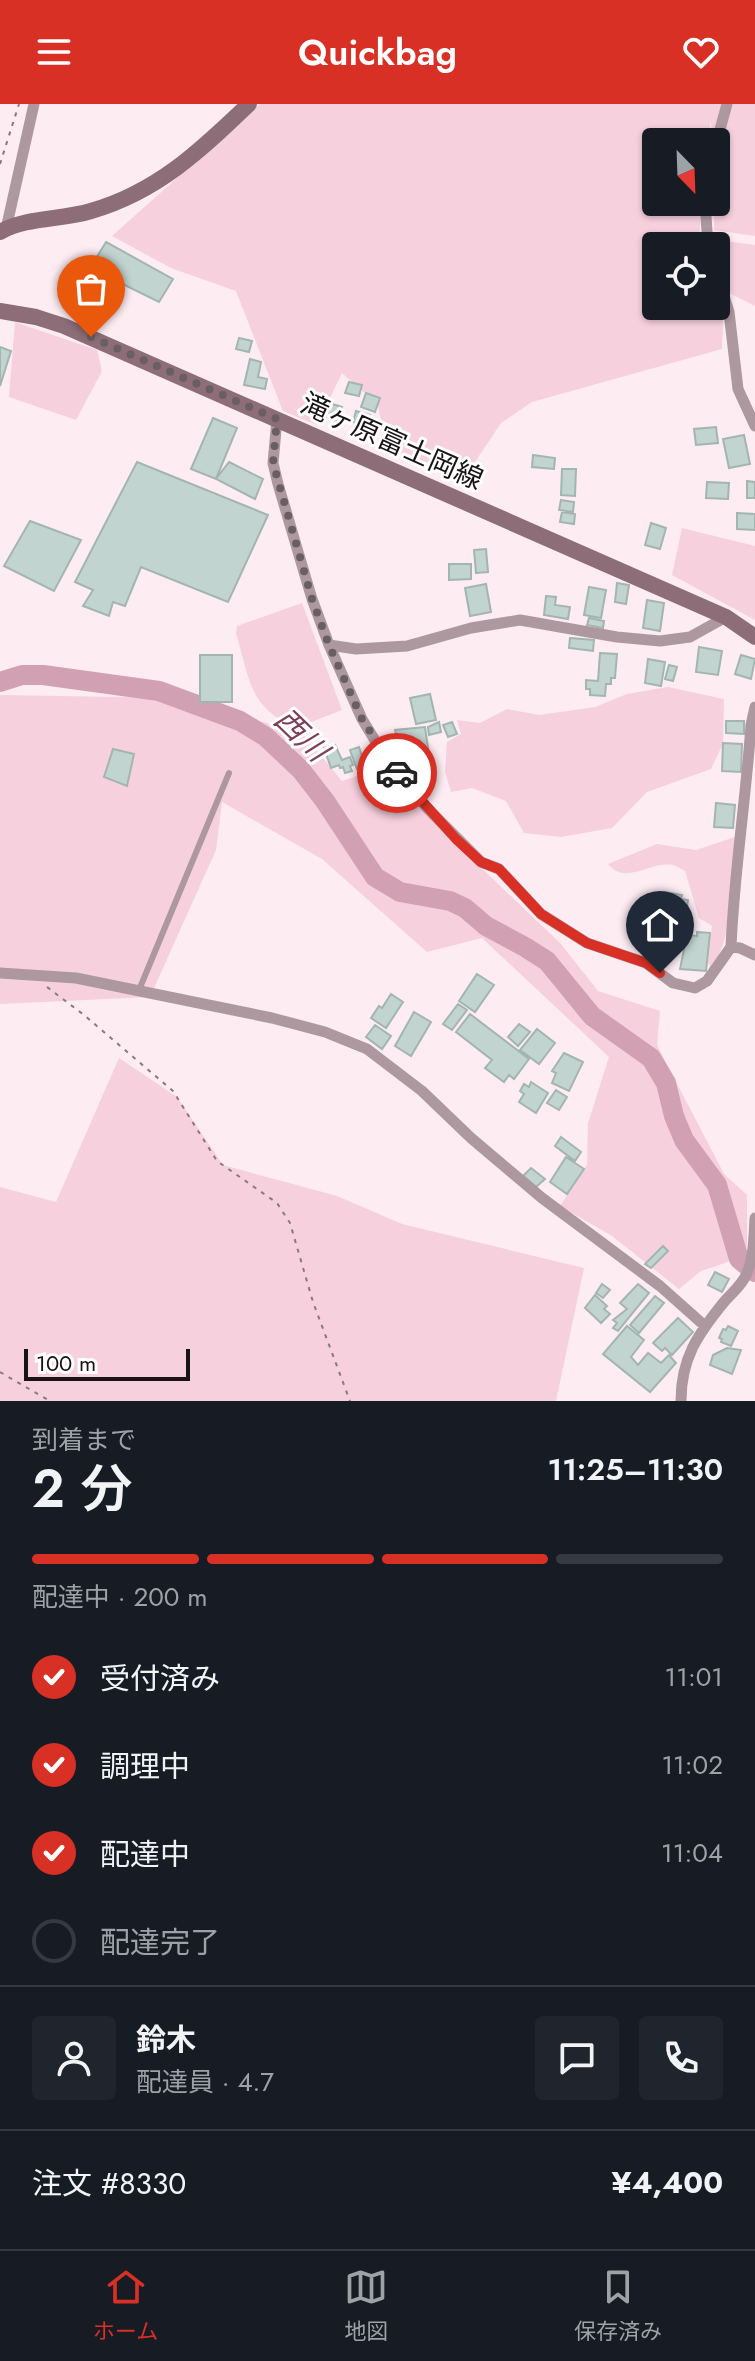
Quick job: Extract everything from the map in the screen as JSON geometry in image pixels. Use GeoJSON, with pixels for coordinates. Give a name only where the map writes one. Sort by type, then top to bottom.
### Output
{"type":"FeatureCollection","features":[{"type":"Feature","properties":{"kind":"main road"},"geometry":{"type":"LineString","coordinates":[[3,230],[89,212],[133,197],[176,170],[249,104]]}},
{"type":"Feature","properties":{"kind":"main road","name":"滝ヶ原富士岡線"},"geometry":{"type":"LineString","coordinates":[[0,311],[64,326],[726,617],[755,637]]}},
{"type":"Feature","properties":{"kind":"street"},"geometry":{"type":"LineString","coordinates":[[3,230],[34,104]]}},
{"type":"Feature","properties":{"kind":"street"},"geometry":{"type":"LineString","coordinates":[[720,128],[727,104]]}},
{"type":"Feature","properties":{"kind":"street"},"geometry":{"type":"LineString","coordinates":[[730,320],[738,389],[755,426]]}},
{"type":"Feature","properties":{"kind":"street"},"geometry":{"type":"LineString","coordinates":[[277,419],[273,463],[312,599],[362,719],[390,765],[456,839],[481,862],[499,869],[541,914],[587,943],[646,963],[673,983],[684,987],[695,988],[707,981],[731,947],[733,897],[755,707]]}},
{"type":"Feature","properties":{"kind":"street"},"geometry":{"type":"LineString","coordinates":[[329,645],[356,649],[407,646],[471,628],[520,620],[617,637],[660,641],[690,637],[726,617]]}},
{"type":"Feature","properties":{"kind":"street"},"geometry":{"type":"LineString","coordinates":[[731,947],[755,955]]}},
{"type":"Feature","properties":{"kind":"street"},"geometry":{"type":"LineString","coordinates":[[0,973],[76,978],[139,990],[272,1018],[325,1032],[367,1049],[422,1091],[471,1138],[542,1198],[660,1286],[705,1326]]}},
{"type":"Feature","properties":{"kind":"street"},"geometry":{"type":"LineString","coordinates":[[681,1401],[684,1365],[705,1326],[746,1277],[752,1261],[755,1218]]}},
{"type":"Feature","properties":{"kind":"lane"},"geometry":{"type":"LineString","coordinates":[[139,990],[229,773]]}},
{"type":"Feature","properties":{"kind":"path"},"geometry":{"type":"LineString","coordinates":[[0,164],[19,104]]}},
{"type":"Feature","properties":{"kind":"path"},"geometry":{"type":"LineString","coordinates":[[34,975],[173,1091],[217,1161],[277,1203],[290,1223],[313,1302],[350,1401]]}},
{"type":"Feature","properties":{"kind":"path"},"geometry":{"type":"LineString","coordinates":[[0,1372],[50,1401]]}},
{"type":"Feature","properties":{"kind":"shaded area"},"geometry":{"type":"Polygon","coordinates":[[[260,104],[755,104],[755,236],[714,230],[714,216],[730,216],[730,128],[711,128],[711,121],[710,128],[642,128],[642,216],[701,216],[700,232],[642,232],[642,320],[723,320],[722,349],[532,402],[501,423],[465,477],[389,449],[377,404],[342,373],[317,425],[283,411],[236,291],[171,268],[112,236],[260,104]]]}},
{"type":"Feature","properties":{"kind":"shaded area"},"geometry":{"type":"Polygon","coordinates":[[[730,242],[755,245],[755,306],[731,294],[730,242]]]}},
{"type":"Feature","properties":{"kind":"shaded area"},"geometry":{"type":"Polygon","coordinates":[[[15,322],[97,350],[102,371],[76,420],[9,397],[15,322]]]}},
{"type":"Feature","properties":{"kind":"shaded area"},"geometry":{"type":"Polygon","coordinates":[[[682,528],[755,546],[755,620],[672,575],[682,528]]]}},
{"type":"Feature","properties":{"kind":"shaded area"},"geometry":{"type":"Polygon","coordinates":[[[302,603],[342,710],[296,728],[268,710],[253,690],[236,633],[237,626],[302,603]]]}},
{"type":"Feature","properties":{"kind":"shaded area"},"geometry":{"type":"Polygon","coordinates":[[[668,687],[724,699],[723,744],[711,769],[647,792],[612,828],[561,837],[524,833],[506,801],[472,788],[451,792],[445,772],[447,742],[461,734],[457,720],[480,723],[507,709],[539,715],[595,707],[627,694],[668,687]]]}},
{"type":"Feature","properties":{"kind":"shaded area"},"geometry":{"type":"Polygon","coordinates":[[[0,695],[178,698],[302,733],[342,781],[378,769],[560,943],[598,991],[660,1011],[657,1045],[724,1174],[747,1195],[747,1248],[728,1262],[701,1271],[679,1289],[612,1236],[560,1206],[587,1165],[588,1123],[609,1057],[482,938],[427,952],[322,859],[222,802],[216,850],[150,997],[0,1004],[0,695]]]}},
{"type":"Feature","properties":{"kind":"shaded area"},"geometry":{"type":"Polygon","coordinates":[[[738,836],[729,922],[712,970],[707,961],[712,926],[699,918],[685,871],[673,865],[664,865],[623,873],[608,864],[657,844],[696,850],[738,836]]]}},
{"type":"Feature","properties":{"kind":"shaded area"},"geometry":{"type":"Polygon","coordinates":[[[119,1058],[177,1097],[223,1165],[337,1196],[402,1224],[584,1268],[556,1401],[0,1401],[0,1187],[56,1202],[119,1058]]]}},
{"type":"Feature","properties":{"kind":"building"},"geometry":{"type":"Polygon","coordinates":[[[106,242],[173,279],[159,302],[90,268],[106,242]]]}},
{"type":"Feature","properties":{"kind":"building"},"geometry":{"type":"Polygon","coordinates":[[[100,294],[114,302],[99,327],[85,319],[100,294]]]}},
{"type":"Feature","properties":{"kind":"building"},"geometry":{"type":"Polygon","coordinates":[[[239,338],[252,341],[249,352],[236,349],[239,338]]]}},
{"type":"Feature","properties":{"kind":"building"},"geometry":{"type":"Polygon","coordinates":[[[0,347],[11,351],[0,386],[0,347]]]}},
{"type":"Feature","properties":{"kind":"building"},"geometry":{"type":"Polygon","coordinates":[[[250,359],[261,362],[258,377],[267,379],[265,389],[244,385],[250,359]]]}},
{"type":"Feature","properties":{"kind":"building"},"geometry":{"type":"Polygon","coordinates":[[[349,382],[362,385],[359,396],[345,393],[349,382]]]}},
{"type":"Feature","properties":{"kind":"building"},"geometry":{"type":"Polygon","coordinates":[[[366,393],[380,398],[375,412],[361,407],[366,393]]]}},
{"type":"Feature","properties":{"kind":"building"},"geometry":{"type":"Polygon","coordinates":[[[329,403],[342,407],[337,421],[324,416],[329,403]]]}},
{"type":"Feature","properties":{"kind":"building"},"geometry":{"type":"Polygon","coordinates":[[[356,411],[370,415],[367,426],[353,422],[356,411]]]}},
{"type":"Feature","properties":{"kind":"building"},"geometry":{"type":"Polygon","coordinates":[[[213,418],[237,428],[216,479],[191,469],[213,418]]]}},
{"type":"Feature","properties":{"kind":"building"},"geometry":{"type":"Polygon","coordinates":[[[716,427],[718,443],[696,445],[694,429],[716,427]]]}},
{"type":"Feature","properties":{"kind":"building"},"geometry":{"type":"Polygon","coordinates":[[[744,435],[750,464],[729,468],[723,439],[744,435]]]}},
{"type":"Feature","properties":{"kind":"building"},"geometry":{"type":"Polygon","coordinates":[[[533,455],[555,458],[554,469],[532,467],[533,455]]]}},
{"type":"Feature","properties":{"kind":"building"},"geometry":{"type":"Polygon","coordinates":[[[137,462],[268,515],[228,602],[141,567],[125,606],[113,602],[109,616],[83,606],[93,590],[75,582],[137,462]]]}},
{"type":"Feature","properties":{"kind":"building"},"geometry":{"type":"Polygon","coordinates":[[[229,462],[263,479],[255,499],[216,479],[229,462]]]}},
{"type":"Feature","properties":{"kind":"building"},"geometry":{"type":"Polygon","coordinates":[[[562,469],[576,469],[575,496],[561,495],[562,469]]]}},
{"type":"Feature","properties":{"kind":"building"},"geometry":{"type":"Polygon","coordinates":[[[747,481],[755,482],[755,498],[747,498],[747,481]]]}},
{"type":"Feature","properties":{"kind":"building"},"geometry":{"type":"Polygon","coordinates":[[[707,482],[729,483],[728,499],[706,498],[707,482]]]}},
{"type":"Feature","properties":{"kind":"building"},"geometry":{"type":"Polygon","coordinates":[[[561,500],[574,502],[573,512],[559,510],[561,500]]]}},
{"type":"Feature","properties":{"kind":"building"},"geometry":{"type":"Polygon","coordinates":[[[562,512],[575,514],[574,524],[560,522],[562,512]]]}},
{"type":"Feature","properties":{"kind":"building"},"geometry":{"type":"Polygon","coordinates":[[[737,513],[755,514],[755,530],[737,529],[737,513]]]}},
{"type":"Feature","properties":{"kind":"building"},"geometry":{"type":"Polygon","coordinates":[[[30,521],[81,540],[54,591],[4,566],[30,521]]]}},
{"type":"Feature","properties":{"kind":"building"},"geometry":{"type":"Polygon","coordinates":[[[651,523],[666,528],[660,549],[645,545],[651,523]]]}},
{"type":"Feature","properties":{"kind":"building"},"geometry":{"type":"Polygon","coordinates":[[[486,549],[488,572],[476,573],[474,550],[486,549]]]}},
{"type":"Feature","properties":{"kind":"building"},"geometry":{"type":"Polygon","coordinates":[[[449,564],[471,564],[471,579],[449,580],[449,564]]]}},
{"type":"Feature","properties":{"kind":"building"},"geometry":{"type":"Polygon","coordinates":[[[617,583],[629,585],[626,604],[615,602],[617,583]]]}},
{"type":"Feature","properties":{"kind":"building"},"geometry":{"type":"Polygon","coordinates":[[[486,584],[491,612],[470,616],[465,588],[486,584]]]}},
{"type":"Feature","properties":{"kind":"building"},"geometry":{"type":"Polygon","coordinates":[[[589,587],[606,590],[601,618],[584,615],[589,587]]]}},
{"type":"Feature","properties":{"kind":"building"},"geometry":{"type":"Polygon","coordinates":[[[546,596],[556,597],[555,605],[570,607],[568,619],[544,615],[546,596]]]}},
{"type":"Feature","properties":{"kind":"building"},"geometry":{"type":"Polygon","coordinates":[[[647,600],[664,603],[660,631],[643,628],[647,600]]]}},
{"type":"Feature","properties":{"kind":"building"},"geometry":{"type":"Polygon","coordinates":[[[589,618],[604,621],[603,628],[587,625],[589,618]]]}},
{"type":"Feature","properties":{"kind":"building"},"geometry":{"type":"Polygon","coordinates":[[[570,638],[594,640],[593,651],[569,648],[570,638]]]}},
{"type":"Feature","properties":{"kind":"building"},"geometry":{"type":"Polygon","coordinates":[[[699,647],[722,651],[718,675],[696,672],[699,647]]]}},
{"type":"Feature","properties":{"kind":"building"},"geometry":{"type":"Polygon","coordinates":[[[600,653],[617,654],[615,678],[611,678],[611,684],[606,684],[605,696],[590,695],[590,689],[586,689],[586,680],[598,681],[600,653]]]}},
{"type":"Feature","properties":{"kind":"building"},"geometry":{"type":"Polygon","coordinates":[[[200,655],[232,655],[232,702],[200,702],[200,655]]]}},
{"type":"Feature","properties":{"kind":"building"},"geometry":{"type":"Polygon","coordinates":[[[741,655],[755,659],[751,679],[735,674],[741,655]]]}},
{"type":"Feature","properties":{"kind":"building"},"geometry":{"type":"Polygon","coordinates":[[[648,659],[665,662],[661,686],[645,683],[648,659]]]}},
{"type":"Feature","properties":{"kind":"building"},"geometry":{"type":"Polygon","coordinates":[[[669,665],[677,667],[673,681],[665,679],[669,665]]]}},
{"type":"Feature","properties":{"kind":"building"},"geometry":{"type":"Polygon","coordinates":[[[430,694],[436,720],[416,724],[410,698],[430,694]]]}},
{"type":"Feature","properties":{"kind":"building"},"geometry":{"type":"Polygon","coordinates":[[[726,721],[744,721],[744,734],[726,733],[726,721]]]}},
{"type":"Feature","properties":{"kind":"building"},"geometry":{"type":"Polygon","coordinates":[[[439,722],[441,732],[429,735],[428,727],[439,722]]]}},
{"type":"Feature","properties":{"kind":"building"},"geometry":{"type":"Polygon","coordinates":[[[452,722],[457,734],[448,737],[443,725],[452,722]]]}},
{"type":"Feature","properties":{"kind":"building"},"geometry":{"type":"Polygon","coordinates":[[[425,727],[429,755],[406,759],[404,748],[399,748],[395,730],[425,727]]]}},
{"type":"Feature","properties":{"kind":"building"},"geometry":{"type":"Polygon","coordinates":[[[390,737],[398,750],[393,754],[384,741],[390,737]]]}},
{"type":"Feature","properties":{"kind":"building"},"geometry":{"type":"Polygon","coordinates":[[[723,743],[742,744],[741,772],[722,771],[723,743]]]}},
{"type":"Feature","properties":{"kind":"building"},"geometry":{"type":"Polygon","coordinates":[[[335,745],[342,760],[350,757],[352,771],[345,773],[339,765],[331,768],[324,748],[335,745]]]}},
{"type":"Feature","properties":{"kind":"building"},"geometry":{"type":"Polygon","coordinates":[[[359,747],[365,765],[357,769],[350,750],[359,747]]]}},
{"type":"Feature","properties":{"kind":"building"},"geometry":{"type":"Polygon","coordinates":[[[113,749],[134,754],[127,786],[104,777],[113,749]]]}},
{"type":"Feature","properties":{"kind":"building"},"geometry":{"type":"Polygon","coordinates":[[[716,803],[735,805],[733,828],[714,827],[716,803]]]}},
{"type":"Feature","properties":{"kind":"building"},"geometry":{"type":"Polygon","coordinates":[[[664,892],[682,895],[681,899],[688,900],[686,915],[662,912],[664,892]]]}},
{"type":"Feature","properties":{"kind":"building"},"geometry":{"type":"Polygon","coordinates":[[[697,932],[710,933],[706,971],[680,969],[687,935],[697,936],[697,932]]]}},
{"type":"Feature","properties":{"kind":"building"},"geometry":{"type":"Polygon","coordinates":[[[477,974],[494,985],[475,1012],[459,1001],[477,974]]]}},
{"type":"Feature","properties":{"kind":"building"},"geometry":{"type":"Polygon","coordinates":[[[391,994],[403,1002],[386,1028],[371,1018],[391,994]]]}},
{"type":"Feature","properties":{"kind":"building"},"geometry":{"type":"Polygon","coordinates":[[[458,1004],[467,1010],[452,1030],[443,1024],[458,1004]]]}},
{"type":"Feature","properties":{"kind":"building"},"geometry":{"type":"Polygon","coordinates":[[[414,1012],[431,1022],[411,1056],[395,1046],[414,1012]]]}},
{"type":"Feature","properties":{"kind":"building"},"geometry":{"type":"Polygon","coordinates":[[[470,1014],[529,1059],[514,1079],[509,1075],[504,1082],[485,1068],[492,1060],[456,1032],[470,1014]]]}},
{"type":"Feature","properties":{"kind":"building"},"geometry":{"type":"Polygon","coordinates":[[[519,1024],[530,1032],[518,1046],[508,1037],[519,1024]]]}},
{"type":"Feature","properties":{"kind":"building"},"geometry":{"type":"Polygon","coordinates":[[[375,1025],[391,1036],[382,1049],[366,1037],[375,1025]]]}},
{"type":"Feature","properties":{"kind":"building"},"geometry":{"type":"Polygon","coordinates":[[[537,1029],[555,1043],[539,1064],[520,1050],[537,1029]]]}},
{"type":"Feature","properties":{"kind":"building"},"geometry":{"type":"Polygon","coordinates":[[[564,1053],[583,1062],[569,1091],[552,1083],[556,1073],[552,1071],[564,1053]]]}},
{"type":"Feature","properties":{"kind":"building"},"geometry":{"type":"Polygon","coordinates":[[[531,1082],[548,1093],[536,1113],[519,1102],[524,1094],[520,1091],[524,1084],[529,1087],[531,1082]]]}},
{"type":"Feature","properties":{"kind":"building"},"geometry":{"type":"Polygon","coordinates":[[[556,1090],[567,1097],[559,1110],[547,1103],[556,1090]]]}},
{"type":"Feature","properties":{"kind":"building"},"geometry":{"type":"Polygon","coordinates":[[[561,1137],[581,1152],[575,1161],[555,1146],[561,1137]]]}},
{"type":"Feature","properties":{"kind":"building"},"geometry":{"type":"Polygon","coordinates":[[[566,1157],[584,1169],[567,1194],[550,1182],[566,1157]]]}},
{"type":"Feature","properties":{"kind":"building"},"geometry":{"type":"Polygon","coordinates":[[[531,1168],[545,1179],[536,1187],[523,1176],[531,1168]]]}},
{"type":"Feature","properties":{"kind":"building"},"geometry":{"type":"Polygon","coordinates":[[[663,1246],[668,1251],[651,1268],[645,1264],[663,1246]]]}},
{"type":"Feature","properties":{"kind":"building"},"geometry":{"type":"Polygon","coordinates":[[[715,1272],[729,1279],[722,1292],[708,1285],[715,1272]]]}},
{"type":"Feature","properties":{"kind":"building"},"geometry":{"type":"Polygon","coordinates":[[[602,1284],[610,1290],[603,1298],[596,1293],[602,1284]]]}},
{"type":"Feature","properties":{"kind":"building"},"geometry":{"type":"Polygon","coordinates":[[[638,1284],[649,1293],[618,1331],[613,1328],[617,1323],[613,1320],[627,1309],[620,1303],[638,1284]]]}},
{"type":"Feature","properties":{"kind":"building"},"geometry":{"type":"Polygon","coordinates":[[[595,1295],[607,1306],[604,1309],[610,1314],[601,1323],[585,1308],[595,1295]]]}},
{"type":"Feature","properties":{"kind":"building"},"geometry":{"type":"Polygon","coordinates":[[[655,1296],[664,1303],[639,1333],[630,1325],[655,1296]]]}},
{"type":"Feature","properties":{"kind":"building"},"geometry":{"type":"Polygon","coordinates":[[[678,1318],[693,1332],[672,1355],[653,1343],[678,1318]]]}},
{"type":"Feature","properties":{"kind":"building"},"geometry":{"type":"Polygon","coordinates":[[[627,1326],[644,1340],[631,1357],[638,1365],[648,1353],[661,1363],[669,1355],[676,1363],[650,1392],[603,1354],[627,1326]]]}},
{"type":"Feature","properties":{"kind":"building"},"geometry":{"type":"Polygon","coordinates":[[[728,1326],[738,1331],[731,1346],[719,1338],[728,1326]]]}},
{"type":"Feature","properties":{"kind":"building"},"geometry":{"type":"Polygon","coordinates":[[[727,1348],[741,1350],[732,1374],[710,1365],[713,1355],[727,1348]]]}},
{"type":"Feature","properties":{"kind":"waterway","name":"西川"},"geometry":{"type":"LineString","coordinates":[[0,682],[22,675],[43,675],[159,691],[240,721],[266,737],[301,770],[375,877],[400,892],[450,901],[465,908],[486,926],[547,961],[592,1016],[651,1058],[666,1083],[684,1140],[717,1185],[739,1259],[755,1272]]}},
{"type":"Feature","properties":{"kind":"way so far"},"geometry":{"type":"LineString","coordinates":[[91,337],[277,419],[273,463],[312,599],[362,719],[397,773]]}},
{"type":"Feature","properties":{"kind":"route"},"geometry":{"type":"LineString","coordinates":[[397,773],[456,839],[481,862],[499,869],[541,914],[587,943],[646,963],[660,973]]}}]}
